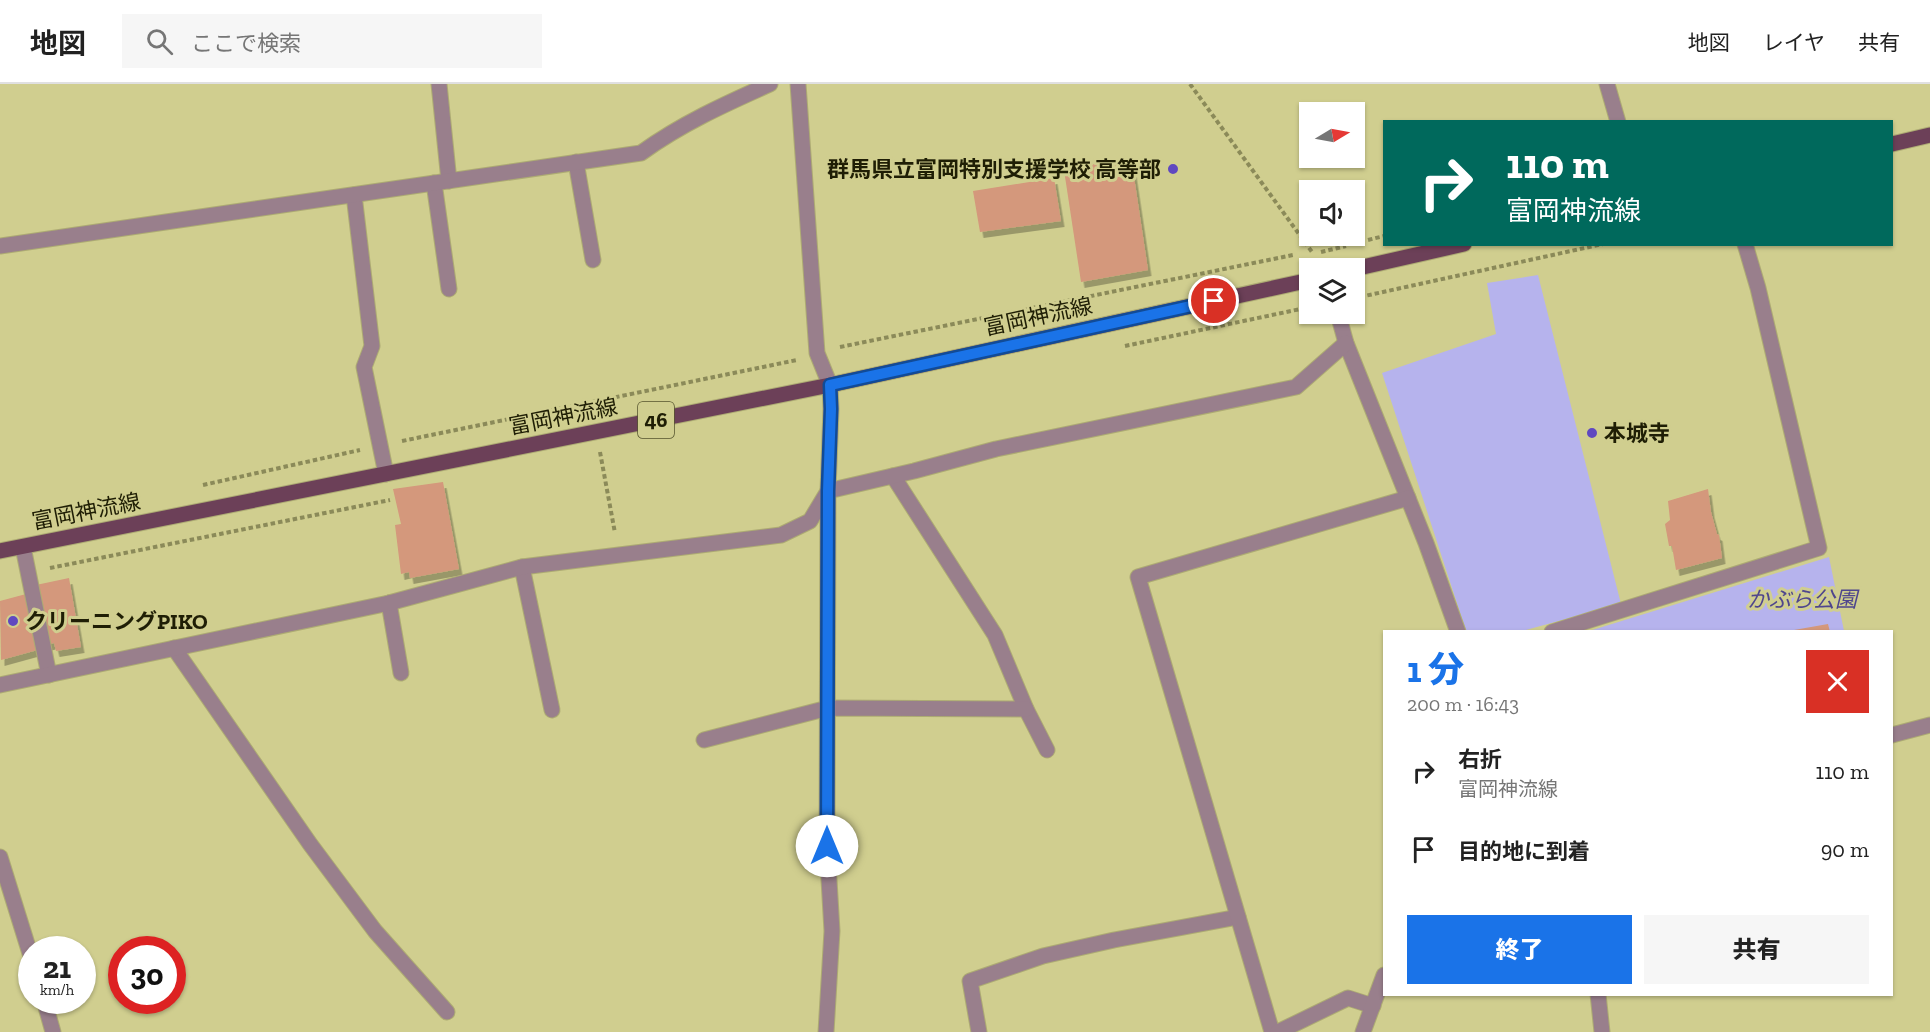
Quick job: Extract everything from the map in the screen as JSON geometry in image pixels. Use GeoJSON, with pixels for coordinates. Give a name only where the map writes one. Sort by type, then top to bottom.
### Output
{"type":"FeatureCollection","features":[{"type":"Feature","properties":{"kind":"main road"},"geometry":{"type":"LineString","coordinates":[[1893,144],[1930,135]]}},
{"type":"Feature","properties":{"kind":"main road"},"geometry":{"type":"LineString","coordinates":[[1365,267],[1456,246]]}},
{"type":"Feature","properties":{"kind":"main road","name":"富岡神流線"},"geometry":{"type":"LineString","coordinates":[[0,551],[830,385],[1299,282]]}},
{"type":"Feature","properties":{"kind":"street"},"geometry":{"type":"LineString","coordinates":[[439,84],[441,182],[449,289]]}},
{"type":"Feature","properties":{"kind":"street"},"geometry":{"type":"LineString","coordinates":[[0,246],[641,153],[668,133],[770,84]]}},
{"type":"Feature","properties":{"kind":"street"},"geometry":{"type":"LineString","coordinates":[[798,84],[817,353],[830,385],[831,409],[828,491],[827,846],[832,931],[826,1032]]}},
{"type":"Feature","properties":{"kind":"street"},"geometry":{"type":"LineString","coordinates":[[1607,84],[1617,120]]}},
{"type":"Feature","properties":{"kind":"street"},"geometry":{"type":"LineString","coordinates":[[576,162],[593,260]]}},
{"type":"Feature","properties":{"kind":"street"},"geometry":{"type":"LineString","coordinates":[[354,195],[372,346],[363,367],[386,474]]}},
{"type":"Feature","properties":{"kind":"street"},"geometry":{"type":"LineString","coordinates":[[1558,630],[1819,548],[1758,288],[1746,246]]}},
{"type":"Feature","properties":{"kind":"street"},"geometry":{"type":"LineString","coordinates":[[1341,324],[1346,343],[1457,630]]}},
{"type":"Feature","properties":{"kind":"street"},"geometry":{"type":"LineString","coordinates":[[0,685],[389,603],[522,567],[781,534],[810,520],[828,491],[996,449],[1296,387],[1346,343]]}},
{"type":"Feature","properties":{"kind":"street"},"geometry":{"type":"LineString","coordinates":[[893,476],[995,635],[1026,709],[1047,750]]}},
{"type":"Feature","properties":{"kind":"street"},"geometry":{"type":"LineString","coordinates":[[1272,1032],[1138,577],[1408,498]]}},
{"type":"Feature","properties":{"kind":"street"},"geometry":{"type":"LineString","coordinates":[[23,547],[48,675]]}},
{"type":"Feature","properties":{"kind":"street"},"geometry":{"type":"LineString","coordinates":[[522,567],[552,710]]}},
{"type":"Feature","properties":{"kind":"street"},"geometry":{"type":"LineString","coordinates":[[389,603],[401,673]]}},
{"type":"Feature","properties":{"kind":"street"},"geometry":{"type":"LineString","coordinates":[[174,648],[310,844],[375,931],[447,1012]]}},
{"type":"Feature","properties":{"kind":"street"},"geometry":{"type":"LineString","coordinates":[[704,740],[828,708],[1026,709]]}},
{"type":"Feature","properties":{"kind":"street"},"geometry":{"type":"LineString","coordinates":[[1893,735],[1930,725]]}},
{"type":"Feature","properties":{"kind":"street"},"geometry":{"type":"LineString","coordinates":[[0,857],[25,936]]}},
{"type":"Feature","properties":{"kind":"street"},"geometry":{"type":"LineString","coordinates":[[979,1032],[970,981],[1042,956],[1238,917]]}},
{"type":"Feature","properties":{"kind":"street"},"geometry":{"type":"LineString","coordinates":[[1363,1032],[1383,978]]}},
{"type":"Feature","properties":{"kind":"street"},"geometry":{"type":"LineString","coordinates":[[1598,996],[1602,1032]]}},
{"type":"Feature","properties":{"kind":"street"},"geometry":{"type":"LineString","coordinates":[[1278,1032],[1348,998],[1373,1006]]}},
{"type":"Feature","properties":{"kind":"street"},"geometry":{"type":"LineString","coordinates":[[48,1014],[53,1032]]}},
{"type":"Feature","properties":{"kind":"path"},"geometry":{"type":"LineString","coordinates":[[1190,84],[1312,252]]}},
{"type":"Feature","properties":{"kind":"path"},"geometry":{"type":"LineString","coordinates":[[1365,296],[1594,246]]}},
{"type":"Feature","properties":{"kind":"path"},"geometry":{"type":"LineString","coordinates":[[840,347],[1293,255]]}},
{"type":"Feature","properties":{"kind":"path"},"geometry":{"type":"LineString","coordinates":[[398,441],[801,359]]}},
{"type":"Feature","properties":{"kind":"path"},"geometry":{"type":"LineString","coordinates":[[596,432],[619,555]]}},
{"type":"Feature","properties":{"kind":"path"},"geometry":{"type":"LineString","coordinates":[[28,572],[390,500]]}},
{"type":"Feature","properties":{"kind":"green space"},"geometry":{"type":"Polygon","coordinates":[[[1538,275],[1621,604],[1526,630],[1466,630],[1382,373],[1496,334],[1487,283],[1538,275]]]}},
{"type":"Feature","properties":{"kind":"green space","name":"かぶら公園"},"geometry":{"type":"Polygon","coordinates":[[[1829,557],[1844,630],[1592,630],[1829,557]]]}},
{"type":"Feature","properties":{"kind":"building"},"geometry":{"type":"Polygon","coordinates":[[[1131,157],[1148,270],[1081,282],[1064,170],[1131,157]]]}},
{"type":"Feature","properties":{"kind":"building"},"geometry":{"type":"Polygon","coordinates":[[[1054,178],[1061,221],[980,232],[973,191],[1054,178]]]}},
{"type":"Feature","properties":{"kind":"building"},"geometry":{"type":"Polygon","coordinates":[[[443,482],[459,569],[410,578],[409,572],[401,574],[395,525],[401,524],[393,489],[443,482]]]}},
{"type":"Feature","properties":{"kind":"building"},"geometry":{"type":"Polygon","coordinates":[[[1708,489],[1722,558],[1676,570],[1665,524],[1670,520],[1668,501],[1708,489]]]}},
{"type":"Feature","properties":{"kind":"building"},"geometry":{"type":"Polygon","coordinates":[[[69,578],[81,647],[56,651],[54,643],[46,645],[36,585],[69,578]]]}},
{"type":"Feature","properties":{"kind":"building"},"geometry":{"type":"Polygon","coordinates":[[[26,594],[41,649],[1,660],[0,601],[26,594]]]}},
{"type":"Feature","properties":{"kind":"building"},"geometry":{"type":"Polygon","coordinates":[[[1828,624],[1830,630],[1794,630],[1828,624]]]}},
{"type":"Feature","properties":{"kind":"place","name":"群馬県立富岡特別支援学校 高等部"},"geometry":{"type":"Point","coordinates":[1173,169]}},
{"type":"Feature","properties":{"kind":"place","name":"本城寺"},"geometry":{"type":"Point","coordinates":[1592,433]}},
{"type":"Feature","properties":{"kind":"place","name":"クリーニングPIKO"},"geometry":{"type":"Point","coordinates":[13,621]}},
{"type":"Feature","properties":{"kind":"route"},"geometry":{"type":"LineString","coordinates":[[827,846],[830,385],[1214,301]]}}]}
